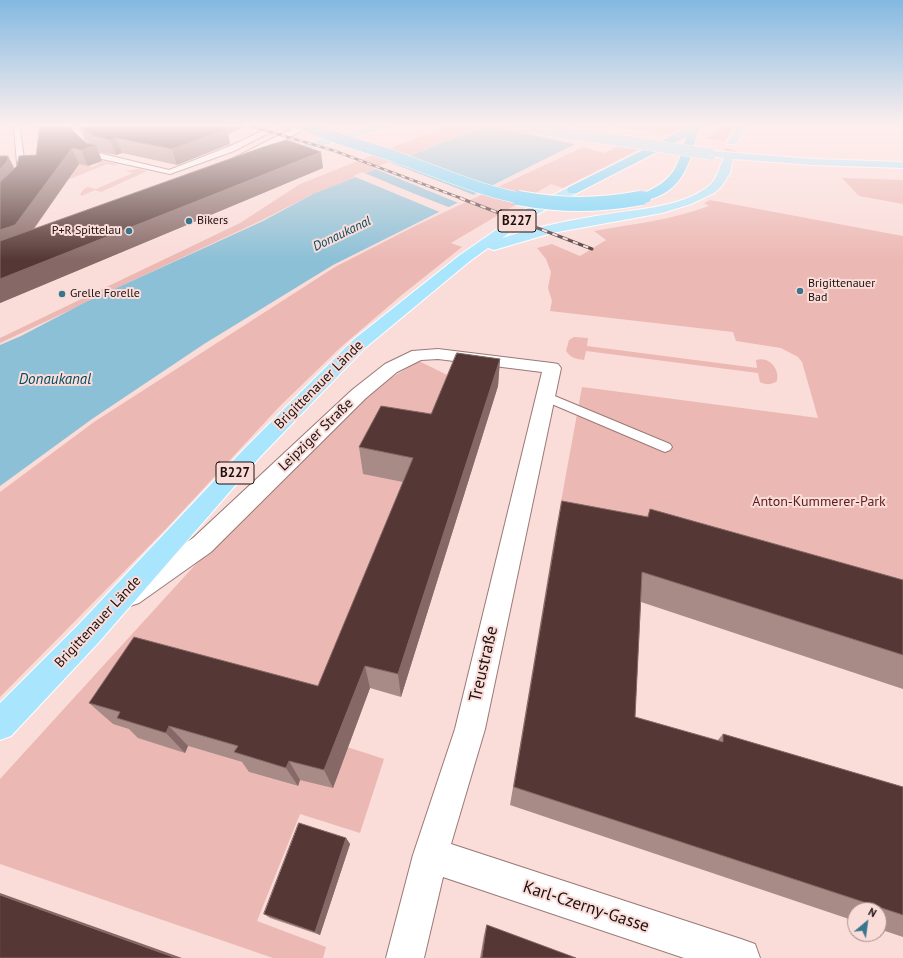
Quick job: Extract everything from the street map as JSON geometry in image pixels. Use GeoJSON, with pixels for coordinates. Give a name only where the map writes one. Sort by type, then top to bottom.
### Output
{"type":"FeatureCollection","features":[{"type":"Feature","properties":{"kind":"highway"},"geometry":{"type":"LineString","coordinates":[[430,170],[474,186],[527,201],[557,204],[594,205],[612,204],[646,197],[662,191],[672,184],[680,170]]}},
{"type":"Feature","properties":{"kind":"highway","name":"Brigittenauer Lände"},"geometry":{"type":"LineString","coordinates":[[573,190],[611,170]]}},
{"type":"Feature","properties":{"kind":"main road"},"geometry":{"type":"LineString","coordinates":[[465,258],[506,242],[539,232],[672,206],[696,198],[711,190],[720,182],[726,170]]}},
{"type":"Feature","properties":{"kind":"main road","name":"Brigittenauer Lände"},"geometry":{"type":"LineString","coordinates":[[0,725],[115,606],[252,453],[359,344],[465,258],[531,212],[573,190]]}},
{"type":"Feature","properties":{"kind":"street","name":"Leipziger Straße"},"geometry":{"type":"LineString","coordinates":[[115,606],[202,545],[359,394],[391,368],[418,355],[438,354],[552,368]]}},
{"type":"Feature","properties":{"kind":"street","name":"Treustraße"},"geometry":{"type":"LineString","coordinates":[[405,958],[430,855],[470,728],[552,368]]}},
{"type":"Feature","properties":{"kind":"street","name":"Karl-Czerny-Gasse"},"geometry":{"type":"LineString","coordinates":[[430,855],[741,958]]}},
{"type":"Feature","properties":{"kind":"lane"},"geometry":{"type":"LineString","coordinates":[[0,201],[21,179],[22,170]]}},
{"type":"Feature","properties":{"kind":"lane"},"geometry":{"type":"LineString","coordinates":[[159,170],[170,172],[176,170]]}},
{"type":"Feature","properties":{"kind":"lane"},"geometry":{"type":"LineString","coordinates":[[545,396],[665,447]]}},
{"type":"Feature","properties":{"kind":"green space"},"geometry":{"type":"Polygon","coordinates":[[[67,170],[93,170],[60,183],[67,170]]]}},
{"type":"Feature","properties":{"kind":"green space"},"geometry":{"type":"Polygon","coordinates":[[[141,170],[147,171],[101,192],[95,190],[82,196],[80,194],[87,187],[96,189],[133,173],[125,171],[141,170]]]}},
{"type":"Feature","properties":{"kind":"green space"},"geometry":{"type":"Polygon","coordinates":[[[336,170],[374,170],[311,195],[262,220],[0,343],[0,338],[240,223],[300,184],[336,170]]]}},
{"type":"Feature","properties":{"kind":"green space"},"geometry":{"type":"Polygon","coordinates":[[[535,170],[599,170],[563,188],[551,184],[451,243],[462,247],[403,294],[341,347],[280,406],[165,530],[0,697],[0,492],[94,422],[335,267],[417,225],[535,170]]]}},
{"type":"Feature","properties":{"kind":"green space"},"geometry":{"type":"Polygon","coordinates":[[[842,178],[903,180],[903,204],[859,196],[842,178]]]}},
{"type":"Feature","properties":{"kind":"green space","name":"Anton-Kummerer-Park"},"geometry":{"type":"Polygon","coordinates":[[[710,200],[903,236],[903,614],[637,545],[556,529],[582,387],[818,418],[802,362],[798,357],[781,348],[736,341],[733,332],[550,311],[552,301],[548,288],[551,272],[546,259],[537,248],[552,244],[580,256],[606,240],[594,231],[681,215],[709,206],[704,203],[710,200]]]}},
{"type":"Feature","properties":{"kind":"green space"},"geometry":{"type":"Polygon","coordinates":[[[574,337],[588,338],[587,346],[757,368],[756,360],[761,359],[769,362],[775,368],[777,372],[777,381],[771,384],[762,383],[760,382],[758,373],[586,351],[584,360],[579,359],[572,357],[566,351],[569,340],[574,337]]]}},
{"type":"Feature","properties":{"kind":"green space"},"geometry":{"type":"Polygon","coordinates":[[[419,361],[457,380],[337,680],[188,746],[252,765],[249,772],[297,786],[300,780],[347,747],[384,759],[360,833],[300,814],[257,921],[326,947],[323,958],[273,958],[0,864],[0,779],[226,531],[365,396],[419,361]]]}},
{"type":"Feature","properties":{"kind":"water","name":"Donaukanal"},"geometry":{"type":"Polygon","coordinates":[[[374,170],[524,170],[333,265],[204,344],[92,419],[0,486],[0,345],[21,336],[84,303],[263,221],[313,194],[374,170]]]}},
{"type":"Feature","properties":{"kind":"pier"},"geometry":{"type":"Polygon","coordinates":[[[377,170],[409,170],[476,196],[461,204],[377,170]]]}},
{"type":"Feature","properties":{"kind":"pier"},"geometry":{"type":"Polygon","coordinates":[[[362,172],[451,208],[442,213],[353,176],[362,172]]]}},
{"type":"Feature","properties":{"kind":"building"},"geometry":{"type":"Polygon","coordinates":[[[13,170],[56,170],[15,225],[0,230],[0,182],[13,170]]]}},
{"type":"Feature","properties":{"kind":"building"},"geometry":{"type":"Polygon","coordinates":[[[199,170],[276,170],[0,279],[0,241],[199,170]]]}},
{"type":"Feature","properties":{"kind":"building"},"geometry":{"type":"Polygon","coordinates":[[[457,353],[500,359],[398,674],[365,666],[324,770],[289,761],[286,768],[234,752],[238,746],[169,726],[166,733],[117,718],[120,712],[89,703],[134,637],[318,686],[413,458],[359,447],[381,406],[431,414],[457,353]]]}},
{"type":"Feature","properties":{"kind":"building"},"geometry":{"type":"Polygon","coordinates":[[[562,501],[648,517],[650,509],[903,580],[903,655],[642,572],[635,717],[723,742],[723,734],[903,787],[903,915],[887,910],[887,902],[863,902],[514,787],[562,501]]]}},
{"type":"Feature","properties":{"kind":"building"},"geometry":{"type":"Polygon","coordinates":[[[299,823],[346,838],[315,932],[264,914],[299,823]]]}},
{"type":"Feature","properties":{"kind":"building"},"geometry":{"type":"Polygon","coordinates":[[[0,895],[176,958],[0,958],[0,895]]]}},
{"type":"Feature","properties":{"kind":"building"},"geometry":{"type":"Polygon","coordinates":[[[487,925],[576,958],[482,958],[487,925]]]}},
{"type":"Feature","properties":{"kind":"railway"},"geometry":{"type":"LineString","coordinates":[[385,170],[463,199]]}},
{"type":"Feature","properties":{"kind":"railway"},"geometry":{"type":"LineString","coordinates":[[460,198],[592,249]]}},
{"type":"Feature","properties":{"kind":"place","name":"Bikers"},"geometry":{"type":"Point","coordinates":[189,221]}},
{"type":"Feature","properties":{"kind":"place","name":"P+R Spittelau"},"geometry":{"type":"Point","coordinates":[129,231]}},
{"type":"Feature","properties":{"kind":"place","name":"Brigittenauer Bad"},"geometry":{"type":"Point","coordinates":[800,291]}},
{"type":"Feature","properties":{"kind":"place","name":"Grelle Forelle"},"geometry":{"type":"Point","coordinates":[62,294]}}]}
